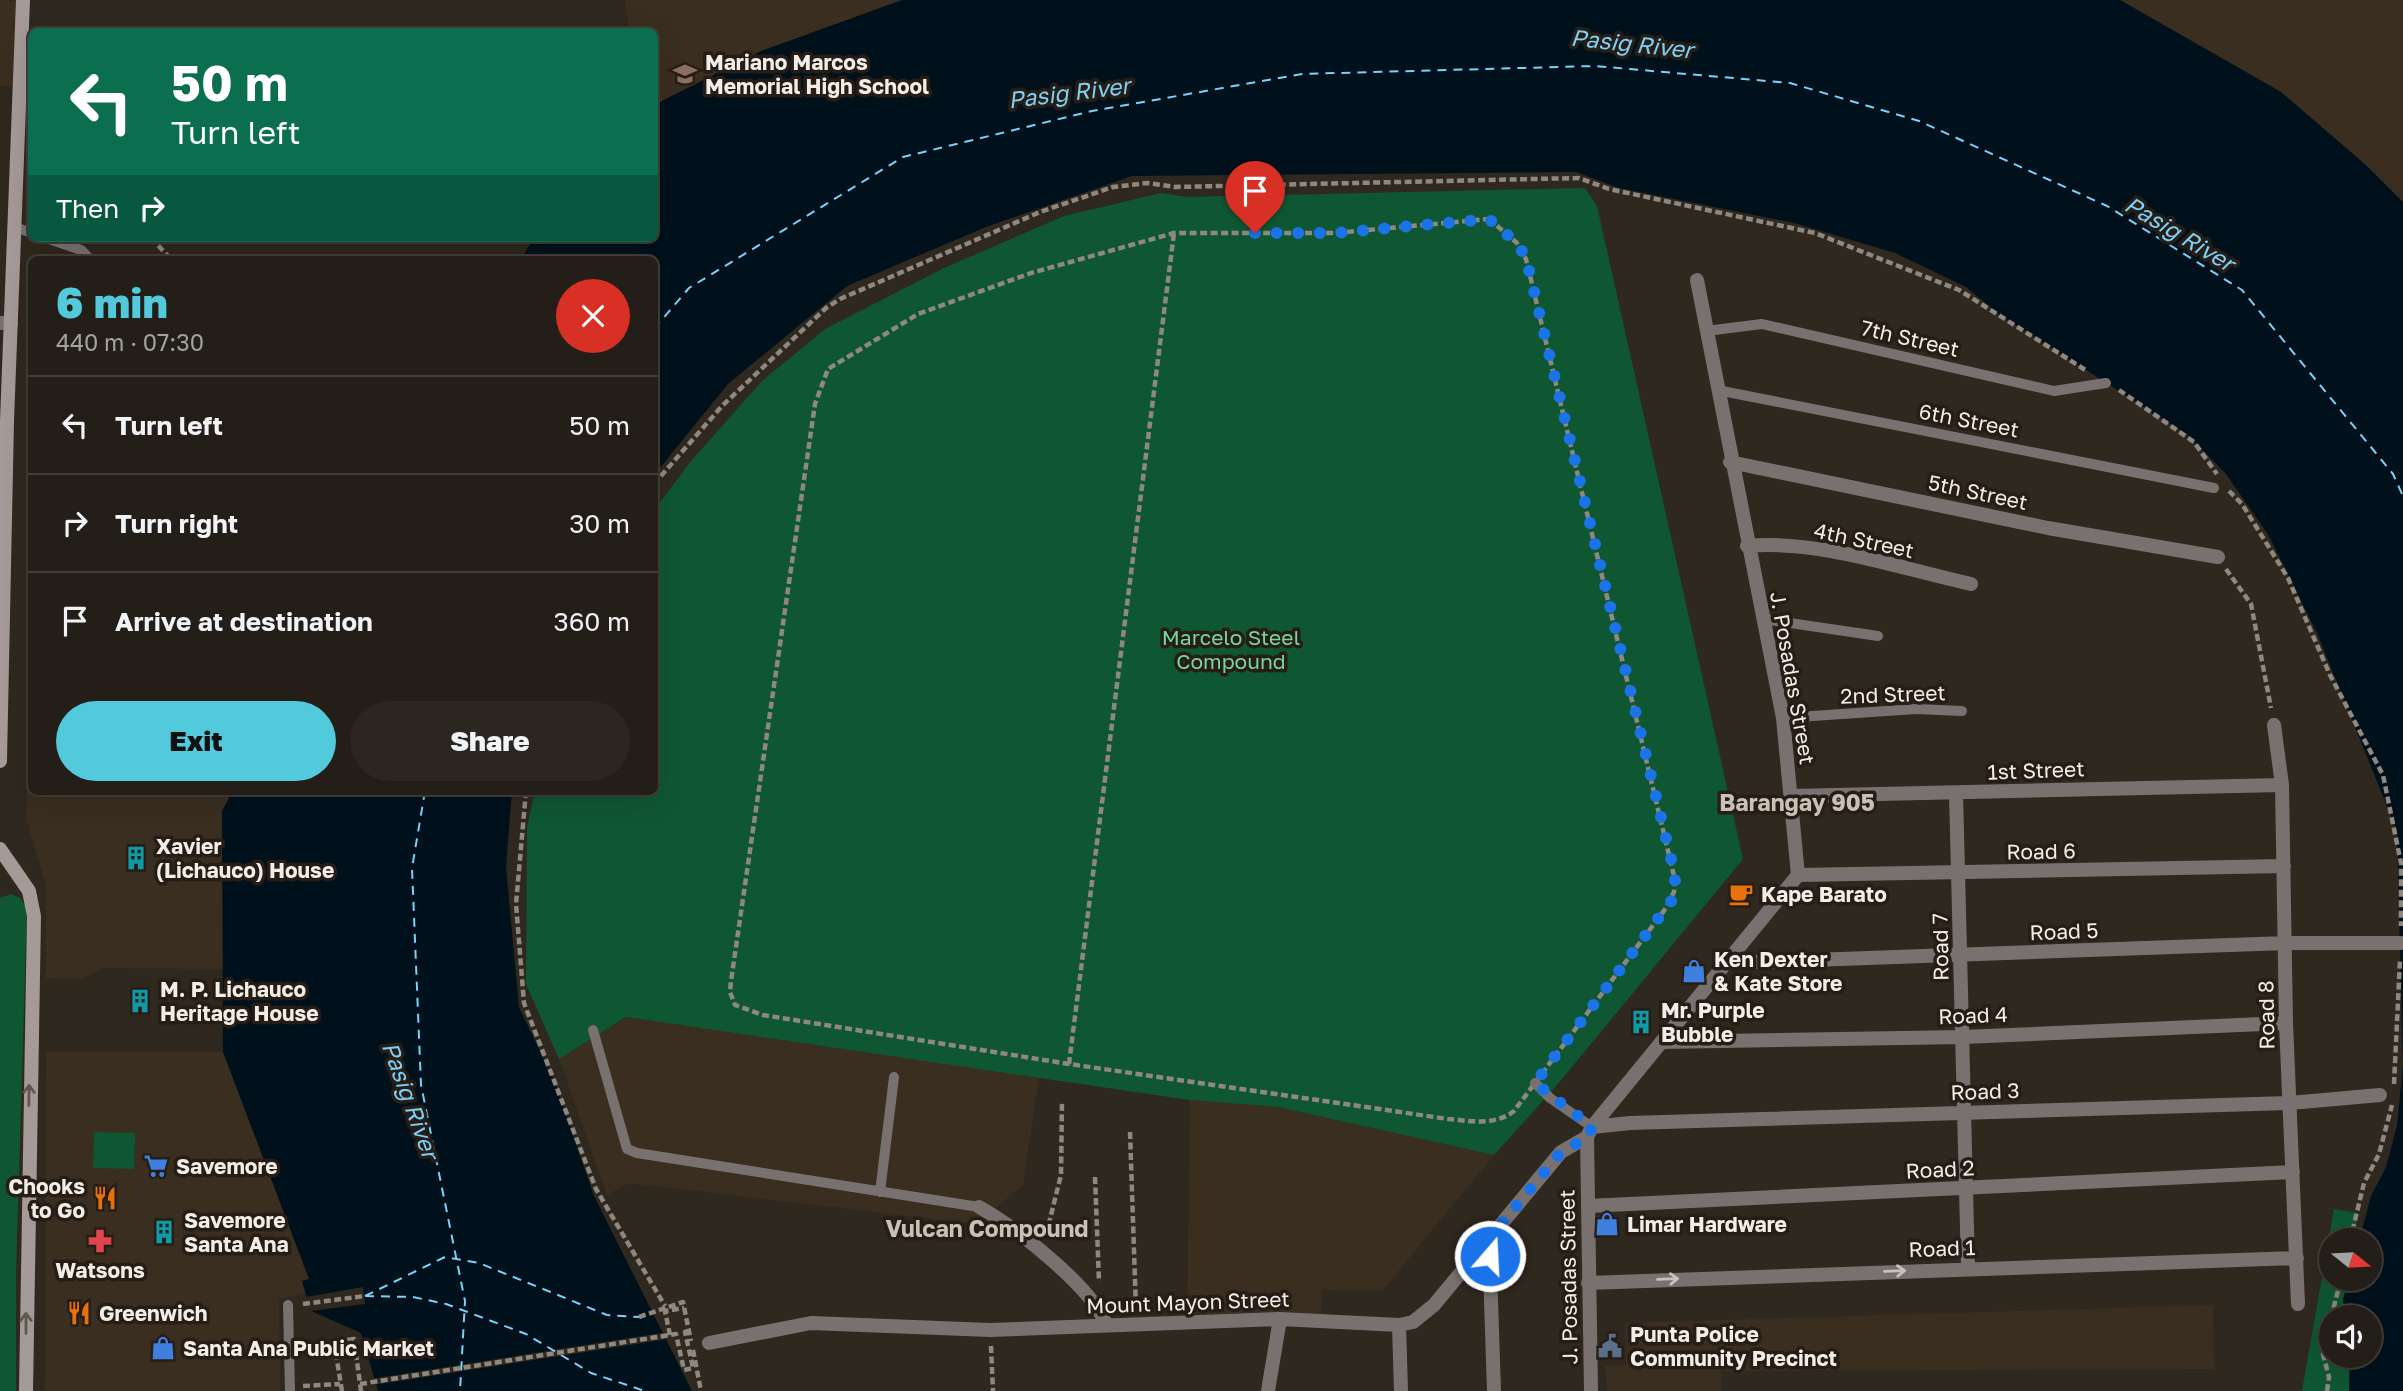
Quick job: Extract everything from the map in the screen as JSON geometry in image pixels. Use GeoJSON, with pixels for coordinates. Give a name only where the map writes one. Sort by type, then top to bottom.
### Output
{"type":"FeatureCollection","features":[{"type":"Feature","properties":{"kind":"main road"},"geometry":{"type":"LineString","coordinates":[[0,761],[5,323],[14,227],[23,0]]}},
{"type":"Feature","properties":{"kind":"main road"},"geometry":{"type":"LineString","coordinates":[[0,849],[29,891],[34,916],[26,1391]]}},
{"type":"Feature","properties":{"kind":"street","name":"J. Posadas Street"},"geometry":{"type":"LineString","coordinates":[[1697,280],[1730,461],[1783,718],[1798,875]]}},
{"type":"Feature","properties":{"kind":"street","name":"5th Street"},"geometry":{"type":"LineString","coordinates":[[1730,461],[2048,528],[2218,558]]}},
{"type":"Feature","properties":{"kind":"street","name":"4th Street"},"geometry":{"type":"LineString","coordinates":[[1747,546],[1765,544],[1821,550],[1971,584]]}},
{"type":"Feature","properties":{"kind":"street","name":"Road 8"},"geometry":{"type":"LineString","coordinates":[[2274,725],[2282,785],[2286,1023],[2298,1304]]}},
{"type":"Feature","properties":{"kind":"street","name":"1st Street"},"geometry":{"type":"LineString","coordinates":[[1791,796],[2282,785]]}},
{"type":"Feature","properties":{"kind":"street","name":"Road 7"},"geometry":{"type":"LineString","coordinates":[[1956,793],[1968,1268]]}},
{"type":"Feature","properties":{"kind":"street","name":"Road 6"},"geometry":{"type":"LineString","coordinates":[[1798,875],[2284,866]]}},
{"type":"Feature","properties":{"kind":"street"},"geometry":{"type":"LineString","coordinates":[[1401,1391],[1399,1325],[1423,1316],[1561,1152],[1590,1132],[1798,875]]}},
{"type":"Feature","properties":{"kind":"street","name":"Road 5"},"geometry":{"type":"LineString","coordinates":[[1729,963],[2286,943],[2400,943]]}},
{"type":"Feature","properties":{"kind":"street","name":"Road 4"},"geometry":{"type":"LineString","coordinates":[[1661,1042],[1963,1037],[2286,1023]]}},
{"type":"Feature","properties":{"kind":"street","name":"Road 3"},"geometry":{"type":"LineString","coordinates":[[1590,1132],[1630,1123],[2290,1103],[2379,1095]]}},
{"type":"Feature","properties":{"kind":"street","name":"J. Posadas Street"},"geometry":{"type":"LineString","coordinates":[[1590,1132],[1588,1283],[1591,1391]]}},
{"type":"Feature","properties":{"kind":"street","name":"Road 2"},"geometry":{"type":"LineString","coordinates":[[1588,1206],[2293,1172]]}},
{"type":"Feature","properties":{"kind":"street"},"geometry":{"type":"LineString","coordinates":[[979,1207],[1040,1252],[1095,1304],[1106,1324]]}},
{"type":"Feature","properties":{"kind":"street"},"geometry":{"type":"LineString","coordinates":[[1489,1239],[1494,1391]]}},
{"type":"Feature","properties":{"kind":"street","name":"Road 1"},"geometry":{"type":"LineString","coordinates":[[1588,1283],[2297,1258]]}},
{"type":"Feature","properties":{"kind":"street"},"geometry":{"type":"LineString","coordinates":[[1268,1391],[1280,1313]]}},
{"type":"Feature","properties":{"kind":"street","name":"Mount Mayon Street"},"geometry":{"type":"LineString","coordinates":[[709,1343],[811,1323],[989,1330],[1280,1313],[1399,1325]]}},
{"type":"Feature","properties":{"kind":"lane"},"geometry":{"type":"LineString","coordinates":[[14,227],[28,232]]}},
{"type":"Feature","properties":{"kind":"lane"},"geometry":{"type":"LineString","coordinates":[[58,242],[81,250],[87,256]]}},
{"type":"Feature","properties":{"kind":"lane","name":"7th Street"},"geometry":{"type":"LineString","coordinates":[[1706,331],[1762,324],[2054,391],[2106,383]]}},
{"type":"Feature","properties":{"kind":"lane","name":"6th Street"},"geometry":{"type":"LineString","coordinates":[[1717,390],[2214,488]]}},
{"type":"Feature","properties":{"kind":"lane"},"geometry":{"type":"LineString","coordinates":[[1763,619],[1835,632],[1878,636]]}},
{"type":"Feature","properties":{"kind":"lane","name":"2nd Street"},"geometry":{"type":"LineString","coordinates":[[1783,718],[1916,709],[1962,711]]}},
{"type":"Feature","properties":{"kind":"lane"},"geometry":{"type":"LineString","coordinates":[[593,1030],[627,1149],[637,1153],[979,1207]]}},
{"type":"Feature","properties":{"kind":"lane"},"geometry":{"type":"LineString","coordinates":[[880,1192],[894,1077]]}},
{"type":"Feature","properties":{"kind":"lane"},"geometry":{"type":"LineString","coordinates":[[1535,1083],[1590,1132]]}},
{"type":"Feature","properties":{"kind":"lane"},"geometry":{"type":"LineString","coordinates":[[288,1305],[290,1391]]}},
{"type":"Feature","properties":{"kind":"path"},"geometry":{"type":"LineString","coordinates":[[658,479],[722,406],[826,308],[1040,212],[1113,187],[1137,184],[1175,187],[1579,178],[1609,189],[1815,233],[1959,290],[2194,442],[2230,492],[2242,504],[2288,578],[2330,675],[2384,775],[2400,863],[2400,943],[2391,1112],[2379,1154],[2364,1183],[2353,1228]]}},
{"type":"Feature","properties":{"kind":"path"},"geometry":{"type":"LineString","coordinates":[[1489,219],[1517,243],[1526,258],[1675,880],[1674,892],[1666,908],[1535,1083],[1504,1119],[1478,1122],[1069,1064],[747,1012],[735,1005],[730,992],[815,404],[828,369],[918,314],[1031,273],[1174,233],[1335,233],[1489,219]]}},
{"type":"Feature","properties":{"kind":"path"},"geometry":{"type":"LineString","coordinates":[[1069,1064],[1174,233]]}},
{"type":"Feature","properties":{"kind":"path"},"geometry":{"type":"LineString","coordinates":[[155,242],[168,256]]}},
{"type":"Feature","properties":{"kind":"path"},"geometry":{"type":"LineString","coordinates":[[2214,488],[2230,492]]}},
{"type":"Feature","properties":{"kind":"path"},"geometry":{"type":"LineString","coordinates":[[2218,558],[2251,604],[2274,725]]}},
{"type":"Feature","properties":{"kind":"path"},"geometry":{"type":"LineString","coordinates":[[526,795],[516,904],[524,1003],[596,1189],[665,1306]]}},
{"type":"Feature","properties":{"kind":"path"},"geometry":{"type":"LineString","coordinates":[[1040,1252],[1057,1199],[1061,1175],[1062,1101]]}},
{"type":"Feature","properties":{"kind":"path"},"geometry":{"type":"LineString","coordinates":[[1130,1132],[1136,1323]]}},
{"type":"Feature","properties":{"kind":"path"},"geometry":{"type":"LineString","coordinates":[[1095,1177],[1099,1274],[1095,1304]]}},
{"type":"Feature","properties":{"kind":"path"},"geometry":{"type":"LineString","coordinates":[[308,1304],[365,1296]]}},
{"type":"Feature","properties":{"kind":"path"},"geometry":{"type":"LineString","coordinates":[[362,1383],[676,1334],[684,1370],[693,1368],[685,1332],[688,1331],[683,1302],[639,1317]]}},
{"type":"Feature","properties":{"kind":"path"},"geometry":{"type":"LineString","coordinates":[[669,1335],[665,1311],[684,1308]]}},
{"type":"Feature","properties":{"kind":"path"},"geometry":{"type":"LineString","coordinates":[[989,1330],[993,1391]]}},
{"type":"Feature","properties":{"kind":"path"},"geometry":{"type":"LineString","coordinates":[[342,1391],[334,1342],[354,1339],[361,1391]]}},
{"type":"Feature","properties":{"kind":"path"},"geometry":{"type":"LineString","coordinates":[[692,1346],[701,1391]]}},
{"type":"Feature","properties":{"kind":"path"},"geometry":{"type":"LineString","coordinates":[[2327,1368],[2329,1377],[2327,1391]]}},
{"type":"Feature","properties":{"kind":"path"},"geometry":{"type":"LineString","coordinates":[[324,1391],[320,1385],[340,1384]]}},
{"type":"Feature","properties":{"kind":"shaded area"},"geometry":{"type":"Polygon","coordinates":[[[0,0],[19,1],[15,87],[0,86],[0,0]]]}},
{"type":"Feature","properties":{"kind":"shaded area","name":"Mariano Marcos Memorial High School"},"geometry":{"type":"Polygon","coordinates":[[[625,0],[902,0],[761,51],[658,103],[658,28],[629,28],[625,0]]]}},
{"type":"Feature","properties":{"kind":"shaded area"},"geometry":{"type":"Polygon","coordinates":[[[2120,0],[2403,0],[2403,202],[2367,166],[2281,92],[2120,0]]]}},
{"type":"Feature","properties":{"kind":"shaded area"},"geometry":{"type":"Polygon","coordinates":[[[28,732],[28,795],[230,795],[222,811],[223,969],[104,968],[81,979],[46,978],[46,885],[26,818],[28,732]]]}},
{"type":"Feature","properties":{"kind":"shaded area"},"geometry":{"type":"Polygon","coordinates":[[[626,1017],[1039,1077],[1023,1185],[977,1224],[629,1183],[607,1195],[559,1059],[626,1017]]]}},
{"type":"Feature","properties":{"kind":"shaded area","name":"Savemore"},"geometry":{"type":"Polygon","coordinates":[[[46,1052],[223,1052],[309,1279],[303,1281],[305,1293],[279,1299],[280,1391],[45,1391],[46,1052]]]}},
{"type":"Feature","properties":{"kind":"shaded area"},"geometry":{"type":"Polygon","coordinates":[[[1190,1100],[1278,1107],[1494,1155],[1382,1291],[1322,1290],[1321,1315],[1274,1312],[1187,1315],[1190,1100]]]}},
{"type":"Feature","properties":{"kind":"shaded area"},"geometry":{"type":"Polygon","coordinates":[[[2213,1305],[2214,1369],[1721,1371],[1721,1391],[1607,1391],[1605,1366],[1626,1364],[1625,1323],[2213,1305]]]}},
{"type":"Feature","properties":{"kind":"green space","name":"Marcelo Steel Compound"},"geometry":{"type":"Polygon","coordinates":[[[1585,188],[1597,206],[1743,859],[1558,1084],[1494,1155],[1278,1107],[1190,1100],[626,1017],[559,1059],[526,984],[527,827],[534,795],[658,795],[658,505],[691,461],[762,381],[825,329],[944,268],[1064,216],[1161,193],[1188,197],[1585,188]]]}},
{"type":"Feature","properties":{"kind":"green space"},"geometry":{"type":"Polygon","coordinates":[[[11,894],[20,898],[27,908],[16,1274],[16,1391],[0,1391],[0,898],[11,894]]]}},
{"type":"Feature","properties":{"kind":"green space"},"geometry":{"type":"Polygon","coordinates":[[[94,1132],[135,1133],[134,1169],[93,1168],[94,1132]]]}},
{"type":"Feature","properties":{"kind":"green space"},"geometry":{"type":"Polygon","coordinates":[[[2334,1209],[2358,1213],[2356,1228],[2331,1228],[2334,1209]]]}},
{"type":"Feature","properties":{"kind":"green space"},"geometry":{"type":"Polygon","coordinates":[[[2319,1292],[2346,1292],[2344,1305],[2319,1305],[2319,1368],[2350,1368],[2349,1391],[2302,1391],[2319,1292]]]}},
{"type":"Feature","properties":{"kind":"water","name":"Pasig River"},"geometry":{"type":"Polygon","coordinates":[[[902,0],[2120,0],[2281,92],[2367,166],[2403,202],[2403,1065],[2397,831],[2317,633],[2269,536],[2226,474],[2188,435],[2000,315],[1966,287],[1895,253],[1794,223],[1619,188],[1576,172],[1132,176],[986,227],[847,286],[728,384],[658,470],[658,256],[523,256],[532,242],[658,242],[658,103],[761,51],[902,0]]]}},
{"type":"Feature","properties":{"kind":"water","name":"Pasig River"},"geometry":{"type":"Polygon","coordinates":[[[231,795],[512,795],[506,867],[519,1007],[555,1083],[594,1196],[692,1391],[378,1391],[361,1333],[311,1311],[302,1281],[309,1279],[223,1052],[222,811],[231,795]]]}},
{"type":"Feature","properties":{"kind":"water"},"geometry":{"type":"Polygon","coordinates":[[[2403,1065],[2403,1391],[2349,1391],[2350,1368],[2382,1368],[2382,1305],[2344,1305],[2343,1299],[2345,1292],[2382,1292],[2382,1228],[2362,1228],[2371,1196],[2386,1167],[2397,1126],[2403,1065]]]}},
{"type":"Feature","properties":{"kind":"pier"},"geometry":{"type":"Polygon","coordinates":[[[363,1287],[365,1304],[311,1311],[306,1297],[363,1287]]]}},
{"type":"Feature","properties":{"kind":"pier"},"geometry":{"type":"Polygon","coordinates":[[[667,1332],[668,1339],[373,1385],[371,1379],[667,1332]]]}},
{"type":"Feature","properties":{"kind":"ferry route"},"geometry":{"type":"LineString","coordinates":[[658,324],[689,288],[903,157],[1092,111],[1302,74],[1595,66],[1790,83],[1919,121],[2107,206],[2242,290],[2393,474],[2403,496]]}},
{"type":"Feature","properties":{"kind":"ferry route"},"geometry":{"type":"LineString","coordinates":[[424,795],[412,868],[421,1085],[465,1301],[460,1391]]}},
{"type":"Feature","properties":{"kind":"ferry route"},"geometry":{"type":"LineString","coordinates":[[365,1296],[445,1257],[479,1263],[607,1315],[639,1317]]}},
{"type":"Feature","properties":{"kind":"ferry route"},"geometry":{"type":"LineString","coordinates":[[365,1296],[413,1297],[446,1304],[526,1334],[591,1373],[645,1391]]}},
{"type":"Feature","properties":{"kind":"place","name":"Mariano Marcos Memorial High School"},"geometry":{"type":"Point","coordinates":[685,74]}},
{"type":"Feature","properties":{"kind":"place","name":"Xavier (Lichauco) House"},"geometry":{"type":"Point","coordinates":[136,858]}},
{"type":"Feature","properties":{"kind":"place","name":"Kape Barato"},"geometry":{"type":"Point","coordinates":[1741,894]}},
{"type":"Feature","properties":{"kind":"place","name":"Ken Dexter & Kate Store"},"geometry":{"type":"Point","coordinates":[1694,971]}},
{"type":"Feature","properties":{"kind":"place","name":"M. P. Lichauco Heritage House"},"geometry":{"type":"Point","coordinates":[140,1001]}},
{"type":"Feature","properties":{"kind":"place","name":"Mr. Purple Bubble"},"geometry":{"type":"Point","coordinates":[1641,1022]}},
{"type":"Feature","properties":{"kind":"place","name":"Savemore"},"geometry":{"type":"Point","coordinates":[156,1166]}},
{"type":"Feature","properties":{"kind":"place","name":"Chooks to Go"},"geometry":{"type":"Point","coordinates":[105,1198]}},
{"type":"Feature","properties":{"kind":"place","name":"Limar Hardware"},"geometry":{"type":"Point","coordinates":[1607,1224]}},
{"type":"Feature","properties":{"kind":"place","name":"Savemore Santa Ana"},"geometry":{"type":"Point","coordinates":[164,1232]}},
{"type":"Feature","properties":{"kind":"place","name":"Watsons"},"geometry":{"type":"Point","coordinates":[100,1241]}},
{"type":"Feature","properties":{"kind":"place","name":"Greenwich"},"geometry":{"type":"Point","coordinates":[79,1313]}},
{"type":"Feature","properties":{"kind":"place","name":"Punta Police Community Precinct"},"geometry":{"type":"Point","coordinates":[1610,1346]}},
{"type":"Feature","properties":{"kind":"place","name":"Santa Ana Public Market"},"geometry":{"type":"Point","coordinates":[163,1348]}},
{"type":"Feature","properties":{"kind":"district","name":"Barangay 905"},"geometry":{"type":"Point","coordinates":[1797,802]}},
{"type":"Feature","properties":{"kind":"district","name":"Vulcan Compound"},"geometry":{"type":"Point","coordinates":[987,1228]}},
{"type":"Feature","properties":{"kind":"route"},"geometry":{"type":"LineString","coordinates":[[1255,233],[1335,233],[1489,219],[1517,243],[1526,258],[1673,867],[1675,880],[1672,900],[1535,1083],[1550,1098],[1592,1127],[1587,1138],[1571,1144],[1561,1152],[1489,1239],[1490,1256]]}}]}
